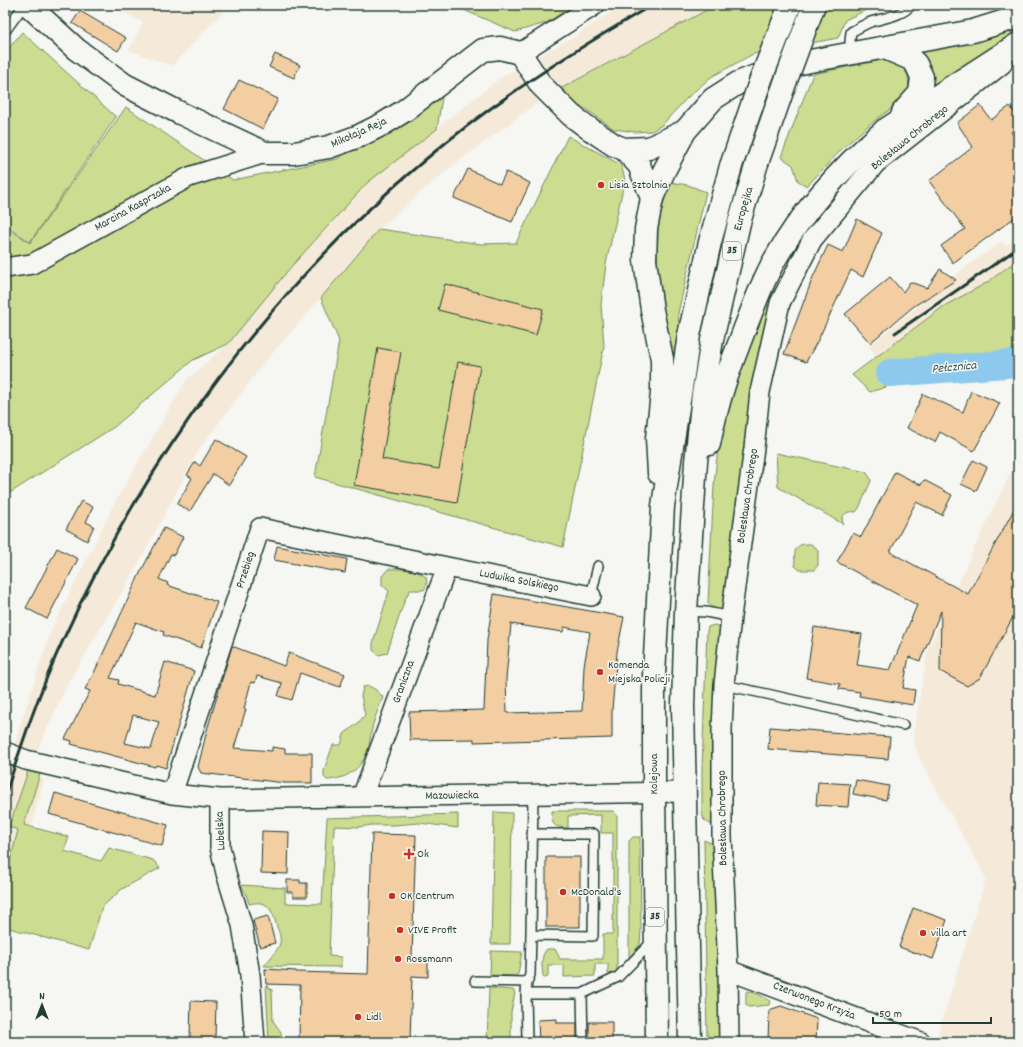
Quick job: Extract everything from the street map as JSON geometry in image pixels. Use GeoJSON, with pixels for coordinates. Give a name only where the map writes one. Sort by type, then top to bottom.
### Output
{"type":"FeatureCollection","features":[{"type":"Feature","properties":{"kind":"main road","name":"Mikołaja Reja"},"geometry":{"type":"LineString","coordinates":[[28,5],[76,49],[125,85],[265,154],[294,153],[329,147],[359,136],[404,111],[483,50],[500,48],[520,53]]}},
{"type":"Feature","properties":{"kind":"main road","name":"Europejka"},"geometry":{"type":"LineString","coordinates":[[663,506],[689,335],[710,242],[731,166],[761,79],[790,5]]}},
{"type":"Feature","properties":{"kind":"main road","name":"Europejka"},"geometry":{"type":"LineString","coordinates":[[693,515],[696,462],[703,394],[712,340],[734,245],[757,163],[814,5]]}},
{"type":"Feature","properties":{"kind":"main road"},"geometry":{"type":"LineString","coordinates":[[663,506],[658,469],[657,438],[662,392],[662,359],[652,310],[645,260],[646,229],[652,198],[664,170],[685,131],[713,99],[738,83],[773,69],[973,31],[1018,17]]}},
{"type":"Feature","properties":{"kind":"main road","name":"Bolesława Chrobrego"},"geometry":{"type":"LineString","coordinates":[[885,130],[1018,44]]}},
{"type":"Feature","properties":{"kind":"main road"},"geometry":{"type":"LineString","coordinates":[[693,515],[710,439],[724,386],[753,307],[773,262],[812,206],[842,170],[885,130],[920,93],[922,77],[916,64],[911,59],[885,48]]}},
{"type":"Feature","properties":{"kind":"main road"},"geometry":{"type":"LineString","coordinates":[[520,53],[540,85],[571,115],[587,128],[624,149],[639,165],[652,198]]}},
{"type":"Feature","properties":{"kind":"main road"},"geometry":{"type":"LineString","coordinates":[[624,149],[649,148],[685,131]]}},
{"type":"Feature","properties":{"kind":"main road","name":"Kolejowa"},"geometry":{"type":"LineString","coordinates":[[657,1042],[654,675],[663,506]]}},
{"type":"Feature","properties":{"kind":"main road","name":"35"},"geometry":{"type":"LineString","coordinates":[[690,1042],[683,705],[686,611],[693,515]]}},
{"type":"Feature","properties":{"kind":"street"},"geometry":{"type":"LineString","coordinates":[[520,53],[595,5]]}},
{"type":"Feature","properties":{"kind":"street","name":"Bolesława Chrobrego"},"geometry":{"type":"LineString","coordinates":[[729,1042],[728,970],[722,836],[722,729],[724,685],[731,617],[754,448],[760,392],[780,303],[812,240],[876,163],[1001,66],[1018,50]]}},
{"type":"Feature","properties":{"kind":"street","name":"Marcina Kasprzaka"},"geometry":{"type":"LineString","coordinates":[[5,268],[32,264],[189,177],[265,154]]}},
{"type":"Feature","properties":{"kind":"street","name":"Przebieg"},"geometry":{"type":"LineString","coordinates":[[172,794],[260,528],[447,567]]}},
{"type":"Feature","properties":{"kind":"street","name":"Ludwika Solskiego"},"geometry":{"type":"LineString","coordinates":[[447,567],[592,596]]}},
{"type":"Feature","properties":{"kind":"street","name":"Graniczna"},"geometry":{"type":"LineString","coordinates":[[362,797],[447,567]]}},
{"type":"Feature","properties":{"kind":"street","name":"Lubelska"},"geometry":{"type":"LineString","coordinates":[[11,754],[172,794],[220,799],[220,847],[242,926],[250,975],[255,1042]]}},
{"type":"Feature","properties":{"kind":"street","name":"Mazowiecka"},"geometry":{"type":"LineString","coordinates":[[220,799],[685,792]]}},
{"type":"Feature","properties":{"kind":"street","name":"Czerwonego Krzyża"},"geometry":{"type":"LineString","coordinates":[[728,970],[921,1042]]}},
{"type":"Feature","properties":{"kind":"lane"},"geometry":{"type":"LineString","coordinates":[[5,31],[24,5]]}},
{"type":"Feature","properties":{"kind":"lane"},"geometry":{"type":"LineString","coordinates":[[852,54],[850,41],[851,32],[895,14],[901,8],[911,5]]}},
{"type":"Feature","properties":{"kind":"lane"},"geometry":{"type":"LineString","coordinates":[[592,596],[598,566]]}},
{"type":"Feature","properties":{"kind":"lane"},"geometry":{"type":"LineString","coordinates":[[686,611],[706,612],[731,617]]}},
{"type":"Feature","properties":{"kind":"lane"},"geometry":{"type":"LineString","coordinates":[[724,685],[903,725]]}},
{"type":"Feature","properties":{"kind":"lane"},"geometry":{"type":"LineString","coordinates":[[527,1042],[526,994],[527,982],[530,975],[533,795]]}},
{"type":"Feature","properties":{"kind":"lane"},"geometry":{"type":"LineString","coordinates":[[531,935],[593,936],[594,834],[532,834]]}},
{"type":"Feature","properties":{"kind":"lane"},"geometry":{"type":"LineString","coordinates":[[526,994],[582,994],[618,977],[655,939]]}},
{"type":"Feature","properties":{"kind":"lane"},"geometry":{"type":"LineString","coordinates":[[475,981],[527,982]]}},
{"type":"Feature","properties":{"kind":"lane"},"geometry":{"type":"LineString","coordinates":[[582,994],[583,1042]]}},
{"type":"Feature","properties":{"kind":"shaded area"},"geometry":{"type":"Polygon","coordinates":[[[108,5],[229,5],[172,66],[129,50],[143,22],[108,5]]]}},
{"type":"Feature","properties":{"kind":"shaded area"},"geometry":{"type":"Polygon","coordinates":[[[621,5],[716,5],[564,86],[533,106],[447,170],[379,229],[264,363],[200,448],[134,572],[67,685],[28,771],[27,775],[44,779],[5,932],[5,769],[8,770],[21,722],[51,631],[113,506],[186,380],[228,344],[290,268],[367,183],[503,76],[575,36],[621,5]]]}},
{"type":"Feature","properties":{"kind":"shaded area"},"geometry":{"type":"Polygon","coordinates":[[[1018,237],[1018,266],[881,364],[869,346],[959,272],[1002,241],[1005,246],[1018,237]]]}},
{"type":"Feature","properties":{"kind":"shaded area"},"geometry":{"type":"Polygon","coordinates":[[[1018,459],[1018,1042],[956,1042],[937,1037],[986,878],[917,754],[913,735],[928,649],[995,504],[1018,459]]]}},
{"type":"Feature","properties":{"kind":"green space"},"geometry":{"type":"Polygon","coordinates":[[[452,5],[574,5],[546,23],[515,32],[452,5]]]}},
{"type":"Feature","properties":{"kind":"green space"},"geometry":{"type":"Polygon","coordinates":[[[716,5],[877,5],[845,20],[838,38],[753,54],[711,77],[688,97],[662,125],[652,131],[635,132],[614,129],[586,109],[578,109],[558,90],[716,5]]]}},
{"type":"Feature","properties":{"kind":"green space"},"geometry":{"type":"Polygon","coordinates":[[[1012,29],[1015,35],[931,89],[930,70],[921,53],[922,50],[1012,29]]]}},
{"type":"Feature","properties":{"kind":"green space"},"geometry":{"type":"Polygon","coordinates":[[[22,32],[116,117],[30,242],[5,224],[5,53],[22,32]]]}},
{"type":"Feature","properties":{"kind":"green space"},"geometry":{"type":"Polygon","coordinates":[[[892,59],[901,65],[908,75],[909,89],[906,98],[870,124],[843,148],[807,186],[798,181],[793,165],[781,157],[813,74],[892,59]]]}},
{"type":"Feature","properties":{"kind":"green space"},"geometry":{"type":"Polygon","coordinates":[[[443,91],[437,129],[367,183],[290,268],[228,344],[193,360],[114,427],[5,496],[5,226],[30,243],[126,107],[233,180],[337,159],[406,120],[443,91]]]}},
{"type":"Feature","properties":{"kind":"green space"},"geometry":{"type":"Polygon","coordinates":[[[568,136],[621,165],[625,179],[606,264],[601,304],[604,346],[563,547],[315,477],[339,341],[321,298],[379,229],[481,244],[516,243],[568,136]]]}},
{"type":"Feature","properties":{"kind":"green space"},"geometry":{"type":"Polygon","coordinates":[[[740,165],[746,165],[694,386],[692,385],[700,320],[740,165]]]}},
{"type":"Feature","properties":{"kind":"green space"},"geometry":{"type":"Polygon","coordinates":[[[669,182],[688,185],[706,192],[678,313],[679,326],[672,374],[657,271],[658,226],[669,182]]]}},
{"type":"Feature","properties":{"kind":"green space"},"geometry":{"type":"Polygon","coordinates":[[[1018,259],[1018,374],[979,374],[912,379],[870,392],[852,375],[944,306],[988,282],[1018,259]]]}},
{"type":"Feature","properties":{"kind":"green space"},"geometry":{"type":"Polygon","coordinates":[[[764,305],[775,308],[723,611],[721,611],[714,609],[708,603],[714,485],[719,438],[727,400],[764,305]]]}},
{"type":"Feature","properties":{"kind":"green space"},"geometry":{"type":"Polygon","coordinates":[[[776,453],[866,472],[871,481],[859,508],[856,512],[845,514],[842,518],[843,524],[778,487],[776,453]]]}},
{"type":"Feature","properties":{"kind":"green space"},"geometry":{"type":"Polygon","coordinates":[[[803,544],[811,544],[818,550],[818,565],[814,570],[800,570],[795,566],[797,547],[803,544]]]}},
{"type":"Feature","properties":{"kind":"green space"},"geometry":{"type":"Polygon","coordinates":[[[388,569],[417,572],[426,577],[427,584],[424,590],[410,590],[405,599],[387,653],[379,655],[373,650],[373,643],[389,591],[382,585],[382,576],[388,569]]]}},
{"type":"Feature","properties":{"kind":"green space"},"geometry":{"type":"Polygon","coordinates":[[[714,625],[721,627],[715,827],[704,820],[702,815],[702,769],[707,631],[708,627],[714,625]]]}},
{"type":"Feature","properties":{"kind":"green space"},"geometry":{"type":"Polygon","coordinates":[[[369,686],[383,697],[374,722],[365,756],[353,772],[341,778],[327,780],[324,777],[324,770],[333,745],[341,745],[344,734],[357,724],[365,715],[361,696],[363,687],[369,686]]]}},
{"type":"Feature","properties":{"kind":"green space"},"geometry":{"type":"Polygon","coordinates":[[[28,771],[40,774],[24,825],[69,837],[64,851],[101,861],[109,848],[153,860],[160,868],[122,889],[102,907],[89,950],[9,928],[5,950],[5,881],[18,830],[9,827],[28,771]]]}},
{"type":"Feature","properties":{"kind":"green space"},"geometry":{"type":"Polygon","coordinates":[[[552,811],[613,811],[617,815],[617,972],[608,974],[608,964],[595,964],[595,976],[564,977],[564,965],[548,965],[548,977],[544,978],[542,962],[543,955],[547,949],[555,949],[560,959],[603,959],[603,934],[613,934],[613,833],[601,833],[601,815],[568,816],[568,828],[563,828],[554,825],[552,820],[552,811]]]}},
{"type":"Feature","properties":{"kind":"green space"},"geometry":{"type":"Polygon","coordinates":[[[494,812],[512,813],[510,944],[491,944],[494,812]]]}},
{"type":"Feature","properties":{"kind":"green space"},"geometry":{"type":"Polygon","coordinates":[[[458,814],[458,828],[419,823],[359,827],[334,826],[329,956],[341,957],[341,967],[264,966],[279,946],[279,933],[269,907],[261,903],[249,904],[241,885],[285,888],[285,903],[322,904],[327,818],[458,814]]]}},
{"type":"Feature","properties":{"kind":"green space"},"geometry":{"type":"Polygon","coordinates":[[[633,837],[640,837],[641,930],[640,944],[629,958],[629,841],[633,837]]]}},
{"type":"Feature","properties":{"kind":"green space"},"geometry":{"type":"Polygon","coordinates":[[[704,840],[715,845],[720,1042],[707,1042],[704,840]]]}},
{"type":"Feature","properties":{"kind":"green space"},"geometry":{"type":"Polygon","coordinates":[[[491,951],[522,952],[518,974],[516,976],[490,975],[491,951]]]}},
{"type":"Feature","properties":{"kind":"green space"},"geometry":{"type":"Polygon","coordinates":[[[266,985],[272,990],[273,1021],[281,1032],[281,1042],[269,1042],[266,985]]]}},
{"type":"Feature","properties":{"kind":"green space"},"geometry":{"type":"Polygon","coordinates":[[[489,988],[513,990],[515,993],[511,1012],[511,1042],[487,1042],[489,988]]]}},
{"type":"Feature","properties":{"kind":"green space"},"geometry":{"type":"Polygon","coordinates":[[[748,991],[758,994],[770,1001],[769,1005],[749,1007],[746,1005],[746,992],[748,991]]]}},
{"type":"Feature","properties":{"kind":"building"},"geometry":{"type":"Polygon","coordinates":[[[80,11],[126,38],[118,51],[72,23],[80,11]]]}},
{"type":"Feature","properties":{"kind":"building"},"geometry":{"type":"Polygon","coordinates":[[[275,54],[300,65],[294,78],[269,67],[275,54]]]}},
{"type":"Feature","properties":{"kind":"building"},"geometry":{"type":"Polygon","coordinates":[[[239,80],[278,99],[263,129],[224,109],[239,80]]]}},
{"type":"Feature","properties":{"kind":"building"},"geometry":{"type":"Polygon","coordinates":[[[980,105],[991,120],[1010,106],[1018,117],[1018,127],[1011,132],[1018,141],[1018,215],[953,263],[941,246],[965,229],[929,181],[973,147],[957,123],[980,105]]]}},
{"type":"Feature","properties":{"kind":"building"},"geometry":{"type":"Polygon","coordinates":[[[468,169],[500,184],[506,172],[530,183],[512,222],[454,198],[468,169]]]}},
{"type":"Feature","properties":{"kind":"building"},"geometry":{"type":"Polygon","coordinates":[[[857,219],[882,233],[863,277],[851,270],[806,362],[784,354],[813,277],[828,245],[843,252],[857,219]]]}},
{"type":"Feature","properties":{"kind":"building"},"geometry":{"type":"Polygon","coordinates":[[[940,269],[956,280],[914,306],[870,343],[845,314],[890,277],[903,292],[910,282],[927,288],[940,269]]]}},
{"type":"Feature","properties":{"kind":"building"},"geometry":{"type":"Polygon","coordinates":[[[445,284],[543,309],[536,335],[438,310],[445,284]]]}},
{"type":"Feature","properties":{"kind":"building"},"geometry":{"type":"Polygon","coordinates":[[[378,348],[401,352],[382,459],[439,469],[458,362],[480,366],[457,503],[354,485],[378,348]]]}},
{"type":"Feature","properties":{"kind":"building"},"geometry":{"type":"Polygon","coordinates":[[[971,391],[1000,403],[974,451],[940,432],[935,442],[907,428],[923,394],[963,412],[971,391]]]}},
{"type":"Feature","properties":{"kind":"building"},"geometry":{"type":"Polygon","coordinates":[[[216,439],[246,457],[229,485],[213,474],[190,511],[177,504],[192,478],[187,475],[195,462],[200,466],[216,439]]]}},
{"type":"Feature","properties":{"kind":"building"},"geometry":{"type":"Polygon","coordinates":[[[973,460],[987,467],[976,491],[961,484],[973,460]]]}},
{"type":"Feature","properties":{"kind":"building"},"geometry":{"type":"Polygon","coordinates":[[[895,472],[921,485],[924,480],[952,495],[942,515],[916,502],[890,552],[968,594],[1018,502],[1018,608],[980,678],[967,686],[940,671],[941,611],[920,661],[909,657],[903,688],[915,690],[913,705],[859,696],[860,692],[839,689],[840,684],[806,678],[814,627],[862,634],[857,665],[890,670],[917,605],[837,562],[853,533],[861,537],[895,472]]]}},
{"type":"Feature","properties":{"kind":"building"},"geometry":{"type":"Polygon","coordinates":[[[81,501],[93,507],[86,522],[94,526],[87,541],[66,529],[81,501]]]}},
{"type":"Feature","properties":{"kind":"building"},"geometry":{"type":"Polygon","coordinates":[[[164,528],[183,537],[174,555],[171,554],[159,579],[168,583],[167,585],[217,602],[201,648],[163,635],[164,632],[136,622],[110,678],[119,680],[118,684],[155,695],[165,662],[194,671],[166,768],[156,765],[155,767],[71,744],[72,741],[65,739],[90,691],[85,689],[94,673],[140,573],[164,528]],[[133,715],[125,743],[151,749],[159,722],[133,715]]]}},
{"type":"Feature","properties":{"kind":"building"},"geometry":{"type":"Polygon","coordinates":[[[277,546],[347,559],[345,573],[274,560],[277,546]]]}},
{"type":"Feature","properties":{"kind":"building"},"geometry":{"type":"Polygon","coordinates":[[[57,548],[78,559],[47,619],[26,608],[57,548]]]}},
{"type":"Feature","properties":{"kind":"building","name":"Komenda Miejska Policji"},"geometry":{"type":"Polygon","coordinates":[[[494,594],[624,617],[617,652],[612,710],[612,738],[474,742],[474,739],[410,740],[409,712],[484,710],[487,640],[494,594]],[[511,624],[506,679],[507,713],[582,711],[584,666],[590,632],[564,627],[563,632],[511,624]]]}},
{"type":"Feature","properties":{"kind":"building"},"geometry":{"type":"Polygon","coordinates":[[[232,646],[284,666],[289,653],[345,674],[340,687],[300,673],[292,700],[278,696],[282,683],[257,676],[255,683],[251,682],[244,709],[246,709],[234,748],[272,751],[272,747],[285,749],[285,753],[312,753],[312,783],[285,783],[201,773],[198,767],[207,730],[232,646]]]}},
{"type":"Feature","properties":{"kind":"building"},"geometry":{"type":"Polygon","coordinates":[[[770,727],[890,737],[888,759],[768,749],[770,727]]]}},
{"type":"Feature","properties":{"kind":"building"},"geometry":{"type":"Polygon","coordinates":[[[856,780],[889,786],[886,800],[853,794],[856,780]]]}},
{"type":"Feature","properties":{"kind":"building"},"geometry":{"type":"Polygon","coordinates":[[[818,782],[850,784],[848,807],[816,805],[818,782]]]}},
{"type":"Feature","properties":{"kind":"building"},"geometry":{"type":"Polygon","coordinates":[[[55,793],[168,825],[162,846],[49,814],[55,793]]]}},
{"type":"Feature","properties":{"kind":"building"},"geometry":{"type":"Polygon","coordinates":[[[262,831],[289,832],[288,874],[261,873],[262,831]]]}},
{"type":"Feature","properties":{"kind":"building","name":"OK Centrum"},"geometry":{"type":"Polygon","coordinates":[[[372,834],[416,835],[412,957],[428,958],[428,977],[412,976],[410,1042],[299,1042],[300,985],[266,984],[265,969],[296,972],[368,974],[372,834]]]}},
{"type":"Feature","properties":{"kind":"building","name":"McDonald's"},"geometry":{"type":"Polygon","coordinates":[[[546,857],[580,857],[580,927],[546,927],[546,857]]]}},
{"type":"Feature","properties":{"kind":"building"},"geometry":{"type":"Polygon","coordinates":[[[287,880],[300,880],[300,883],[307,883],[307,897],[293,897],[293,892],[287,892],[287,880]]]}},
{"type":"Feature","properties":{"kind":"building","name":"villa art"},"geometry":{"type":"Polygon","coordinates":[[[913,908],[947,920],[933,959],[899,947],[913,908]]]}},
{"type":"Feature","properties":{"kind":"building"},"geometry":{"type":"Polygon","coordinates":[[[268,916],[275,943],[260,947],[253,920],[268,916]]]}},
{"type":"Feature","properties":{"kind":"building"},"geometry":{"type":"Polygon","coordinates":[[[191,1001],[216,1002],[215,1039],[190,1038],[191,1001]]]}},
{"type":"Feature","properties":{"kind":"building"},"geometry":{"type":"Polygon","coordinates":[[[781,1006],[817,1019],[816,1042],[768,1042],[769,1010],[781,1006]]]}},
{"type":"Feature","properties":{"kind":"building"},"geometry":{"type":"Polygon","coordinates":[[[557,1019],[557,1023],[577,1023],[577,1042],[539,1042],[538,1020],[557,1019]]]}},
{"type":"Feature","properties":{"kind":"building"},"geometry":{"type":"Polygon","coordinates":[[[589,1022],[612,1022],[612,1042],[589,1042],[589,1022]]]}},
{"type":"Feature","properties":{"kind":"waterway","name":"Pełcznica"},"geometry":{"type":"LineString","coordinates":[[890,373],[1018,363]]}},
{"type":"Feature","properties":{"kind":"railway"},"geometry":{"type":"LineString","coordinates":[[5,796],[39,696],[64,638],[97,571],[134,505],[174,440],[218,378],[266,319],[316,262],[370,209],[453,137],[507,96],[564,58],[652,5]]}},
{"type":"Feature","properties":{"kind":"railway"},"geometry":{"type":"LineString","coordinates":[[895,333],[1018,248]]}},
{"type":"Feature","properties":{"kind":"place","name":"Lisia Sztolnia"},"geometry":{"type":"Point","coordinates":[601,185]}},
{"type":"Feature","properties":{"kind":"place","name":"Komenda Miejska Policji"},"geometry":{"type":"Point","coordinates":[600,672]}},
{"type":"Feature","properties":{"kind":"place","name":"Ok"},"geometry":{"type":"Point","coordinates":[409,854]}},
{"type":"Feature","properties":{"kind":"place","name":"McDonald's"},"geometry":{"type":"Point","coordinates":[563,892]}},
{"type":"Feature","properties":{"kind":"place","name":"OK Centrum"},"geometry":{"type":"Point","coordinates":[392,896]}},
{"type":"Feature","properties":{"kind":"place","name":"VIVE Profit"},"geometry":{"type":"Point","coordinates":[400,930]}},
{"type":"Feature","properties":{"kind":"place","name":"villa art"},"geometry":{"type":"Point","coordinates":[923,933]}},
{"type":"Feature","properties":{"kind":"place","name":"Rossmann"},"geometry":{"type":"Point","coordinates":[398,959]}},
{"type":"Feature","properties":{"kind":"place","name":"Lidl"},"geometry":{"type":"Point","coordinates":[358,1017]}}]}
